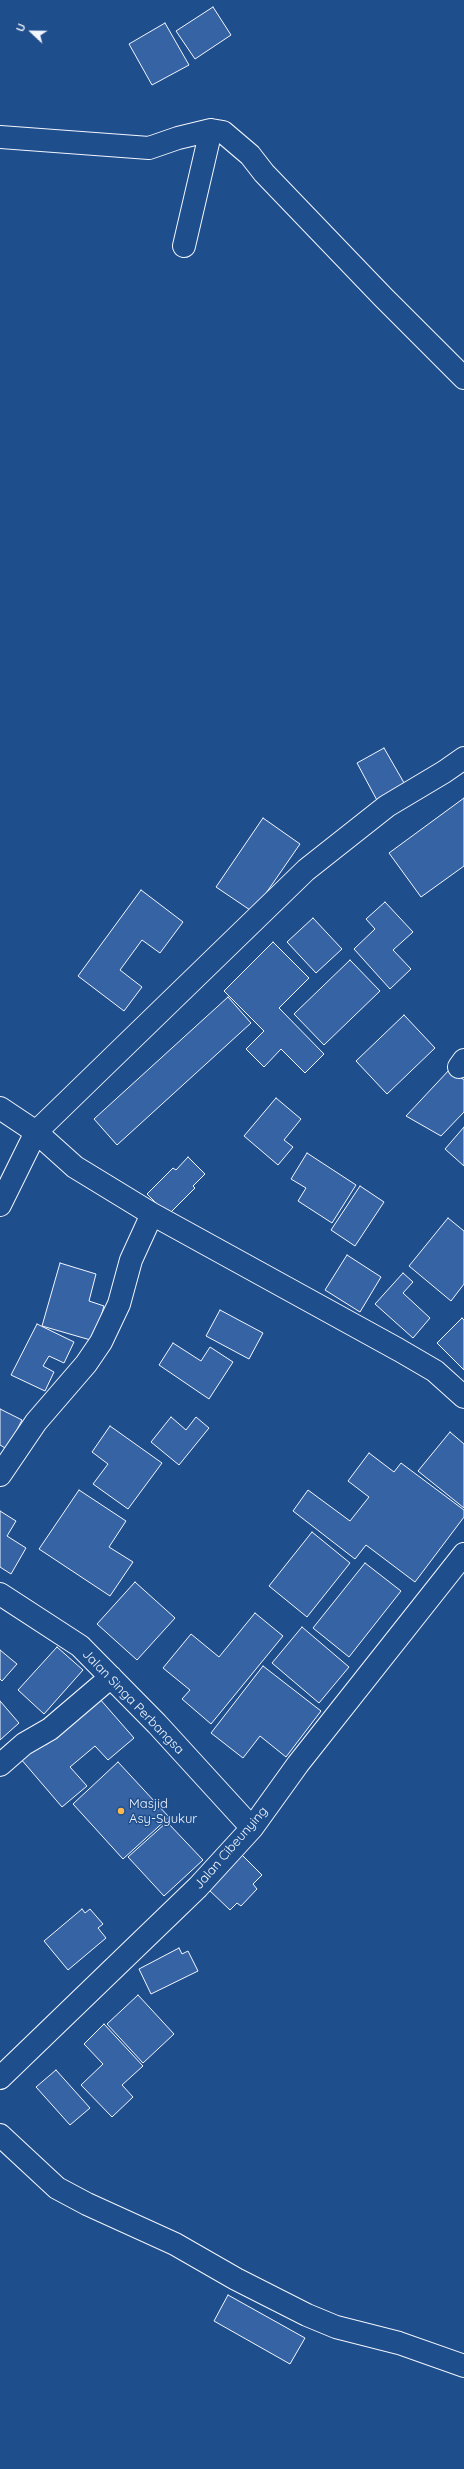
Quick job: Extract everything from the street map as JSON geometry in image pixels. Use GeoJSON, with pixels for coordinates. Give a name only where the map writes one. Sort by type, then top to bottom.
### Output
{"type":"FeatureCollection","features":[{"type":"Feature","properties":{"kind":"street"},"geometry":{"type":"LineString","coordinates":[[184,246],[211,130]]}},
{"type":"Feature","properties":{"kind":"street"},"geometry":{"type":"LineString","coordinates":[[0,137],[149,148],[178,138],[211,130],[223,132],[250,155],[264,173],[383,297],[464,378]]}},
{"type":"Feature","properties":{"kind":"street"},"geometry":{"type":"LineString","coordinates":[[0,1206],[36,1132],[306,870],[387,806],[444,772],[464,758]]}},
{"type":"Feature","properties":{"kind":"street"},"geometry":{"type":"LineString","coordinates":[[0,1108],[36,1132],[75,1167],[152,1214],[399,1350],[435,1372],[464,1397]]}},
{"type":"Feature","properties":{"kind":"street"},"geometry":{"type":"LineString","coordinates":[[0,1475],[36,1422],[86,1364],[101,1342],[119,1304],[131,1260],[152,1214]]}},
{"type":"Feature","properties":{"kind":"street","name":"Jalan Cibeunying"},"geometry":{"type":"LineString","coordinates":[[0,2078],[198,1887],[252,1828],[318,1739],[464,1554]]}},
{"type":"Feature","properties":{"kind":"street","name":"Jalan Singa Perbangsa"},"geometry":{"type":"LineString","coordinates":[[0,1594],[80,1646],[111,1677],[252,1828]]}},
{"type":"Feature","properties":{"kind":"street"},"geometry":{"type":"LineString","coordinates":[[0,1765],[24,1744],[50,1729],[111,1677]]}},
{"type":"Feature","properties":{"kind":"street"},"geometry":{"type":"LineString","coordinates":[[0,2135],[57,2188],[87,2204],[175,2244],[236,2279],[307,2315],[336,2328],[399,2343],[464,2366]]}},
{"type":"Feature","properties":{"kind":"building"},"geometry":{"type":"Polygon","coordinates":[[[213,7],[231,35],[195,59],[176,31],[213,7]]]}},
{"type":"Feature","properties":{"kind":"building"},"geometry":{"type":"Polygon","coordinates":[[[165,23],[189,65],[152,85],[129,44],[165,23]]]}},
{"type":"Feature","properties":{"kind":"building"},"geometry":{"type":"Polygon","coordinates":[[[384,748],[407,788],[379,804],[357,763],[384,748]]]}},
{"type":"Feature","properties":{"kind":"building"},"geometry":{"type":"Polygon","coordinates":[[[464,798],[464,866],[421,897],[389,853],[464,798]]]}},
{"type":"Feature","properties":{"kind":"building"},"geometry":{"type":"Polygon","coordinates":[[[263,818],[300,844],[253,912],[216,887],[263,818]]]}},
{"type":"Feature","properties":{"kind":"building"},"geometry":{"type":"Polygon","coordinates":[[[141,890],[183,922],[160,953],[142,940],[120,970],[142,987],[124,1011],[78,976],[141,890]]]}},
{"type":"Feature","properties":{"kind":"building"},"geometry":{"type":"Polygon","coordinates":[[[385,902],[413,932],[393,950],[411,969],[390,989],[354,949],[375,929],[366,919],[385,902]]]}},
{"type":"Feature","properties":{"kind":"building"},"geometry":{"type":"Polygon","coordinates":[[[313,918],[342,949],[316,973],[287,942],[313,918]]]}},
{"type":"Feature","properties":{"kind":"building"},"geometry":{"type":"Polygon","coordinates":[[[273,942],[309,978],[279,1008],[324,1054],[305,1073],[281,1049],[264,1067],[246,1049],[264,1031],[224,991],[273,942]]]}},
{"type":"Feature","properties":{"kind":"building"},"geometry":{"type":"Polygon","coordinates":[[[350,960],[380,991],[324,1045],[294,1014],[350,960]]]}},
{"type":"Feature","properties":{"kind":"building"},"geometry":{"type":"Polygon","coordinates":[[[228,997],[251,1023],[117,1145],[94,1119],[228,997]]]}},
{"type":"Feature","properties":{"kind":"building"},"geometry":{"type":"Polygon","coordinates":[[[404,1015],[435,1048],[387,1094],[356,1061],[404,1015]]]}},
{"type":"Feature","properties":{"kind":"building"},"geometry":{"type":"Polygon","coordinates":[[[450,1069],[464,1080],[464,1112],[441,1136],[406,1116],[450,1069]]]}},
{"type":"Feature","properties":{"kind":"building"},"geometry":{"type":"Polygon","coordinates":[[[276,1098],[301,1119],[284,1140],[293,1147],[278,1165],[244,1136],[276,1098]]]}},
{"type":"Feature","properties":{"kind":"building"},"geometry":{"type":"Polygon","coordinates":[[[464,1127],[464,1166],[445,1149],[464,1127]]]}},
{"type":"Feature","properties":{"kind":"building"},"geometry":{"type":"Polygon","coordinates":[[[307,1153],[356,1185],[332,1223],[298,1201],[306,1188],[291,1179],[307,1153]]]}},
{"type":"Feature","properties":{"kind":"building"},"geometry":{"type":"Polygon","coordinates":[[[188,1157],[205,1174],[193,1186],[195,1188],[168,1215],[147,1194],[173,1168],[176,1170],[188,1157]]]}},
{"type":"Feature","properties":{"kind":"building"},"geometry":{"type":"Polygon","coordinates":[[[360,1186],[384,1202],[355,1246],[331,1230],[360,1186]]]}},
{"type":"Feature","properties":{"kind":"building"},"geometry":{"type":"Polygon","coordinates":[[[448,1218],[464,1231],[464,1284],[451,1301],[409,1266],[448,1218]]]}},
{"type":"Feature","properties":{"kind":"building"},"geometry":{"type":"Polygon","coordinates":[[[347,1255],[381,1277],[360,1312],[325,1290],[347,1255]]]}},
{"type":"Feature","properties":{"kind":"building"},"geometry":{"type":"Polygon","coordinates":[[[60,1263],[96,1274],[89,1301],[104,1306],[94,1341],[42,1326],[60,1263]]]}},
{"type":"Feature","properties":{"kind":"building"},"geometry":{"type":"Polygon","coordinates":[[[403,1273],[413,1282],[403,1293],[430,1318],[413,1338],[375,1304],[403,1273]]]}},
{"type":"Feature","properties":{"kind":"building"},"geometry":{"type":"Polygon","coordinates":[[[220,1310],[263,1333],[249,1359],[206,1336],[220,1310]]]}},
{"type":"Feature","properties":{"kind":"building"},"geometry":{"type":"Polygon","coordinates":[[[462,1318],[464,1320],[464,1370],[437,1343],[462,1318]]]}},
{"type":"Feature","properties":{"kind":"building"},"geometry":{"type":"Polygon","coordinates":[[[37,1324],[74,1342],[64,1363],[49,1356],[43,1366],[54,1372],[45,1391],[11,1375],[37,1324]]]}},
{"type":"Feature","properties":{"kind":"building"},"geometry":{"type":"Polygon","coordinates":[[[173,1343],[201,1361],[210,1347],[233,1362],[209,1399],[159,1365],[173,1343]]]}},
{"type":"Feature","properties":{"kind":"building"},"geometry":{"type":"Polygon","coordinates":[[[0,1409],[22,1420],[7,1449],[0,1445],[0,1409]]]}},
{"type":"Feature","properties":{"kind":"building"},"geometry":{"type":"Polygon","coordinates":[[[171,1417],[186,1430],[196,1417],[209,1428],[179,1465],[151,1442],[171,1417]]]}},
{"type":"Feature","properties":{"kind":"building"},"geometry":{"type":"Polygon","coordinates":[[[110,1426],[162,1463],[128,1509],[93,1484],[108,1464],[92,1452],[110,1426]]]}},
{"type":"Feature","properties":{"kind":"building"},"geometry":{"type":"Polygon","coordinates":[[[450,1432],[464,1444],[464,1508],[418,1471],[450,1432]]]}},
{"type":"Feature","properties":{"kind":"building"},"geometry":{"type":"Polygon","coordinates":[[[369,1453],[394,1472],[401,1463],[464,1510],[464,1517],[415,1582],[366,1545],[355,1559],[293,1511],[308,1490],[350,1521],[369,1497],[348,1481],[369,1453]]]}},
{"type":"Feature","properties":{"kind":"building"},"geometry":{"type":"Polygon","coordinates":[[[79,1490],[126,1521],[109,1547],[133,1562],[110,1596],[39,1549],[79,1490]]]}},
{"type":"Feature","properties":{"kind":"building"},"geometry":{"type":"Polygon","coordinates":[[[0,1511],[16,1521],[7,1536],[26,1548],[11,1574],[0,1567],[0,1511]]]}},
{"type":"Feature","properties":{"kind":"building"},"geometry":{"type":"Polygon","coordinates":[[[312,1532],[350,1563],[307,1617],[269,1586],[312,1532]]]}},
{"type":"Feature","properties":{"kind":"building"},"geometry":{"type":"Polygon","coordinates":[[[365,1563],[401,1591],[349,1657],[313,1628],[365,1563]]]}},
{"type":"Feature","properties":{"kind":"building"},"geometry":{"type":"Polygon","coordinates":[[[135,1582],[175,1618],[137,1660],[97,1624],[135,1582]]]}},
{"type":"Feature","properties":{"kind":"building"},"geometry":{"type":"Polygon","coordinates":[[[255,1613],[283,1636],[211,1724],[182,1699],[190,1690],[163,1668],[191,1634],[219,1657],[255,1613]]]}},
{"type":"Feature","properties":{"kind":"building"},"geometry":{"type":"Polygon","coordinates":[[[302,1627],[349,1667],[319,1703],[272,1663],[302,1627]]]}},
{"type":"Feature","properties":{"kind":"building"},"geometry":{"type":"Polygon","coordinates":[[[57,1647],[83,1670],[44,1714],[18,1690],[57,1647]]]}},
{"type":"Feature","properties":{"kind":"building"},"geometry":{"type":"Polygon","coordinates":[[[0,1650],[17,1664],[2,1681],[0,1679],[0,1650]]]}},
{"type":"Feature","properties":{"kind":"building"},"geometry":{"type":"Polygon","coordinates":[[[263,1666],[321,1711],[286,1757],[260,1736],[243,1758],[211,1733],[263,1666]]]}},
{"type":"Feature","properties":{"kind":"building"},"geometry":{"type":"Polygon","coordinates":[[[99,1698],[134,1738],[108,1760],[95,1746],[70,1767],[87,1786],[62,1807],[20,1758],[42,1739],[46,1745],[99,1698]]]}},
{"type":"Feature","properties":{"kind":"building"},"geometry":{"type":"Polygon","coordinates":[[[0,1701],[19,1723],[0,1740],[0,1701]]]}},
{"type":"Feature","properties":{"kind":"building","name":"Masjid Asy-Syukur"},"geometry":{"type":"Polygon","coordinates":[[[118,1762],[169,1817],[123,1859],[73,1804],[118,1762]]]}},
{"type":"Feature","properties":{"kind":"building"},"geometry":{"type":"Polygon","coordinates":[[[167,1822],[203,1860],[164,1896],[128,1857],[167,1822]]]}},
{"type":"Feature","properties":{"kind":"building"},"geometry":{"type":"Polygon","coordinates":[[[241,1854],[262,1875],[253,1884],[257,1889],[241,1906],[237,1903],[230,1910],[208,1889],[241,1854]]]}},
{"type":"Feature","properties":{"kind":"building"},"geometry":{"type":"Polygon","coordinates":[[[82,1909],[85,1913],[90,1909],[103,1924],[98,1928],[106,1938],[68,1970],[44,1941],[82,1909]]]}},
{"type":"Feature","properties":{"kind":"building"},"geometry":{"type":"Polygon","coordinates":[[[179,1948],[182,1954],[188,1951],[198,1971],[151,1994],[139,1969],[179,1948]]]}},
{"type":"Feature","properties":{"kind":"building"},"geometry":{"type":"Polygon","coordinates":[[[138,1995],[174,2034],[143,2063],[107,2024],[138,1995]]]}},
{"type":"Feature","properties":{"kind":"building"},"geometry":{"type":"Polygon","coordinates":[[[104,2024],[143,2066],[122,2085],[133,2097],[112,2117],[81,2085],[103,2064],[84,2044],[104,2024]]]}},
{"type":"Feature","properties":{"kind":"building"},"geometry":{"type":"Polygon","coordinates":[[[56,2070],[90,2108],[70,2125],[36,2087],[56,2070]]]}},
{"type":"Feature","properties":{"kind":"building"},"geometry":{"type":"Polygon","coordinates":[[[228,2295],[305,2338],[290,2364],[214,2321],[228,2295]]]}},
{"type":"Feature","properties":{"kind":"place","name":"Masjid Asy-Syukur"},"geometry":{"type":"Point","coordinates":[121,1811]}}]}
